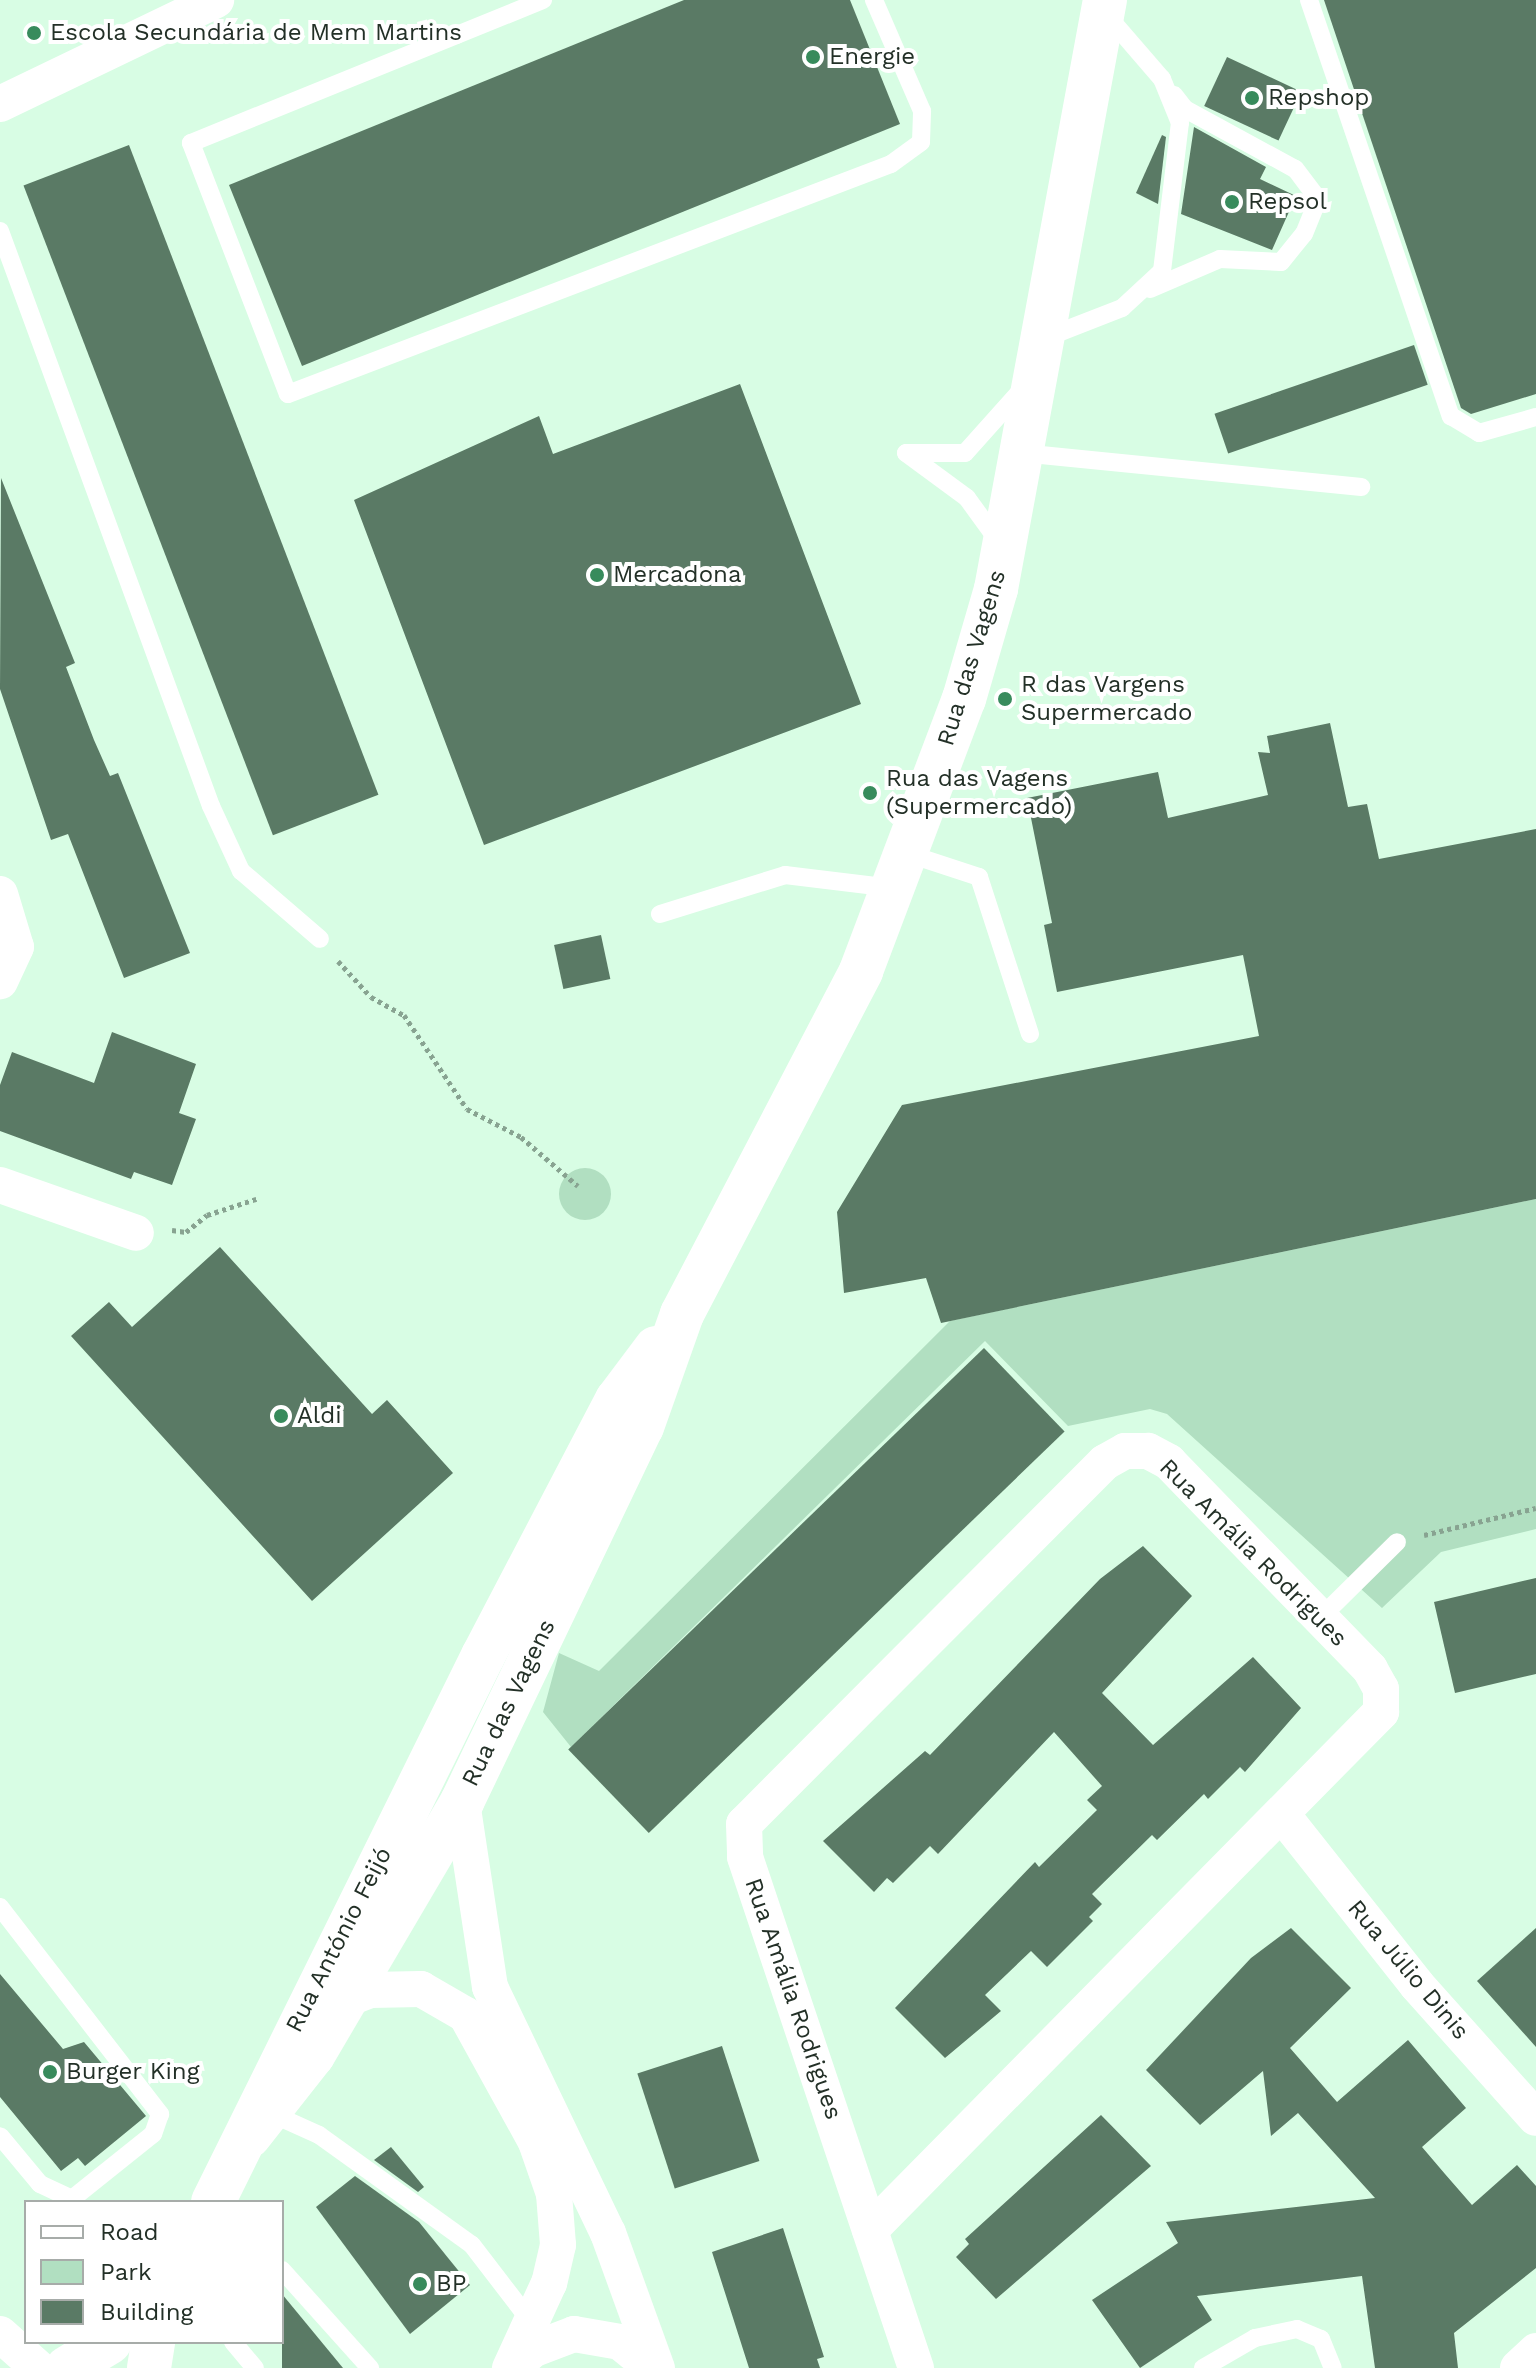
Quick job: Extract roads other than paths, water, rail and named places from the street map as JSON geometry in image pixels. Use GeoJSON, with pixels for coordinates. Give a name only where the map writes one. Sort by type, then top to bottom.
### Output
{"type":"FeatureCollection","features":[{"type":"Feature","properties":{"kind":"street"},"geometry":{"type":"LineString","coordinates":[[0,104],[173,9],[216,0]]}},
{"type":"Feature","properties":{"kind":"street","name":"Rua das Vagens"},"geometry":{"type":"LineString","coordinates":[[655,2368],[608,2233],[490,1987],[462,1802],[642,1427],[682,1314],[861,971],[964,699],[1004,548],[1104,5]]}},
{"type":"Feature","properties":{"kind":"street"},"geometry":{"type":"LineString","coordinates":[[0,894],[16,947],[0,981]]}},
{"type":"Feature","properties":{"kind":"street"},"geometry":{"type":"LineString","coordinates":[[0,1185],[136,1233]]}},
{"type":"Feature","properties":{"kind":"street","name":"Rua das Vagens"},"geometry":{"type":"LineString","coordinates":[[439,1748],[617,1400],[682,1314]]}},
{"type":"Feature","properties":{"kind":"street","name":"Rua Amália Rodrigues"},"geometry":{"type":"LineString","coordinates":[[870,2230],[1284,1817],[1381,1712],[1381,1689],[1370,1669],[1169,1462],[1125,1451],[1105,1462],[752,1810],[743,1832],[745,1857],[916,2368]]}},
{"type":"Feature","properties":{"kind":"street","name":"Rua António Feijó"},"geometry":{"type":"LineString","coordinates":[[259,2124],[293,2028],[439,1748]]}},
{"type":"Feature","properties":{"kind":"street","name":"Rua António Feijó"},"geometry":{"type":"LineString","coordinates":[[214,2200],[259,2124],[347,1999],[462,1802]]}},
{"type":"Feature","properties":{"kind":"street","name":"Rua Júlio Dinis"},"geometry":{"type":"LineString","coordinates":[[1284,1817],[1417,1985],[1536,2118]]}},
{"type":"Feature","properties":{"kind":"street"},"geometry":{"type":"LineString","coordinates":[[347,1999],[383,1988],[421,1989],[466,2015],[483,2036],[536,2142],[556,2206],[553,2271],[511,2368]]}},
{"type":"Feature","properties":{"kind":"street"},"geometry":{"type":"LineString","coordinates":[[0,2334],[38,2368]]}},
{"type":"Feature","properties":{"kind":"street"},"geometry":{"type":"LineString","coordinates":[[511,2368],[532,2350],[574,2334],[620,2342],[655,2368]]}},
{"type":"Feature","properties":{"kind":"street"},"geometry":{"type":"LineString","coordinates":[[67,2368],[107,2344]]}},
{"type":"Feature","properties":{"kind":"street"},"geometry":{"type":"LineString","coordinates":[[149,2368],[153,2344]]}},
{"type":"Feature","properties":{"kind":"street"},"geometry":{"type":"LineString","coordinates":[[1518,2368],[1536,2351]]}},
{"type":"Feature","properties":{"kind":"lane"},"geometry":{"type":"LineString","coordinates":[[543,0],[191,143],[288,394],[891,164],[921,142],[922,111],[874,0]]}},
{"type":"Feature","properties":{"kind":"lane"},"geometry":{"type":"LineString","coordinates":[[1309,0],[1446,406],[1479,433],[1536,417]]}},
{"type":"Feature","properties":{"kind":"lane"},"geometry":{"type":"LineString","coordinates":[[1004,548],[967,498],[906,453],[965,453],[1041,357],[1147,291],[1220,259],[1281,262],[1304,234],[1318,199],[1295,169],[1185,109],[1104,5]]}},
{"type":"Feature","properties":{"kind":"lane"},"geometry":{"type":"LineString","coordinates":[[1147,291],[1162,271],[1180,123],[1162,79]]}},
{"type":"Feature","properties":{"kind":"lane"},"geometry":{"type":"LineString","coordinates":[[0,231],[217,819],[241,871],[320,939]]}},
{"type":"Feature","properties":{"kind":"lane"},"geometry":{"type":"LineString","coordinates":[[1021,453],[1361,487]]}},
{"type":"Feature","properties":{"kind":"lane"},"geometry":{"type":"LineString","coordinates":[[660,914],[785,875],[899,871],[979,877],[1030,1034]]}},
{"type":"Feature","properties":{"kind":"lane"},"geometry":{"type":"LineString","coordinates":[[1320,1618],[1397,1542]]}},
{"type":"Feature","properties":{"kind":"lane"},"geometry":{"type":"LineString","coordinates":[[0,1908],[160,2114],[153,2134],[72,2199],[40,2184],[0,2136]]}},
{"type":"Feature","properties":{"kind":"lane"},"geometry":{"type":"LineString","coordinates":[[259,2124],[319,2135],[472,2245],[531,2322]]}},
{"type":"Feature","properties":{"kind":"lane"},"geometry":{"type":"LineString","coordinates":[[284,2272],[370,2368]]}},
{"type":"Feature","properties":{"kind":"lane"},"geometry":{"type":"LineString","coordinates":[[1203,2368],[1255,2338],[1297,2329],[1321,2339],[1333,2368]]}},
{"type":"Feature","properties":{"kind":"lane"},"geometry":{"type":"LineString","coordinates":[[235,2344],[255,2368]]}},
{"type":"Feature","properties":{"kind":"place","name":"Escola Secundária de Mem Martins"},"geometry":{"type":"Point","coordinates":[34,33]}},
{"type":"Feature","properties":{"kind":"place","name":"Energie"},"geometry":{"type":"Point","coordinates":[813,57]}},
{"type":"Feature","properties":{"kind":"place","name":"Repshop"},"geometry":{"type":"Point","coordinates":[1252,98]}},
{"type":"Feature","properties":{"kind":"place","name":"Repsol"},"geometry":{"type":"Point","coordinates":[1232,202]}},
{"type":"Feature","properties":{"kind":"place","name":"Mercadona"},"geometry":{"type":"Point","coordinates":[597,575]}},
{"type":"Feature","properties":{"kind":"place","name":"R das Vargens Supermercado"},"geometry":{"type":"Point","coordinates":[1005,699]}},
{"type":"Feature","properties":{"kind":"place","name":"Rua das Vagens (Supermercado)"},"geometry":{"type":"Point","coordinates":[870,793]}},
{"type":"Feature","properties":{"kind":"place","name":"Aldi"},"geometry":{"type":"Point","coordinates":[281,1416]}},
{"type":"Feature","properties":{"kind":"place","name":"Burger King"},"geometry":{"type":"Point","coordinates":[50,2072]}},
{"type":"Feature","properties":{"kind":"place","name":"BP"},"geometry":{"type":"Point","coordinates":[420,2284]}}]}
